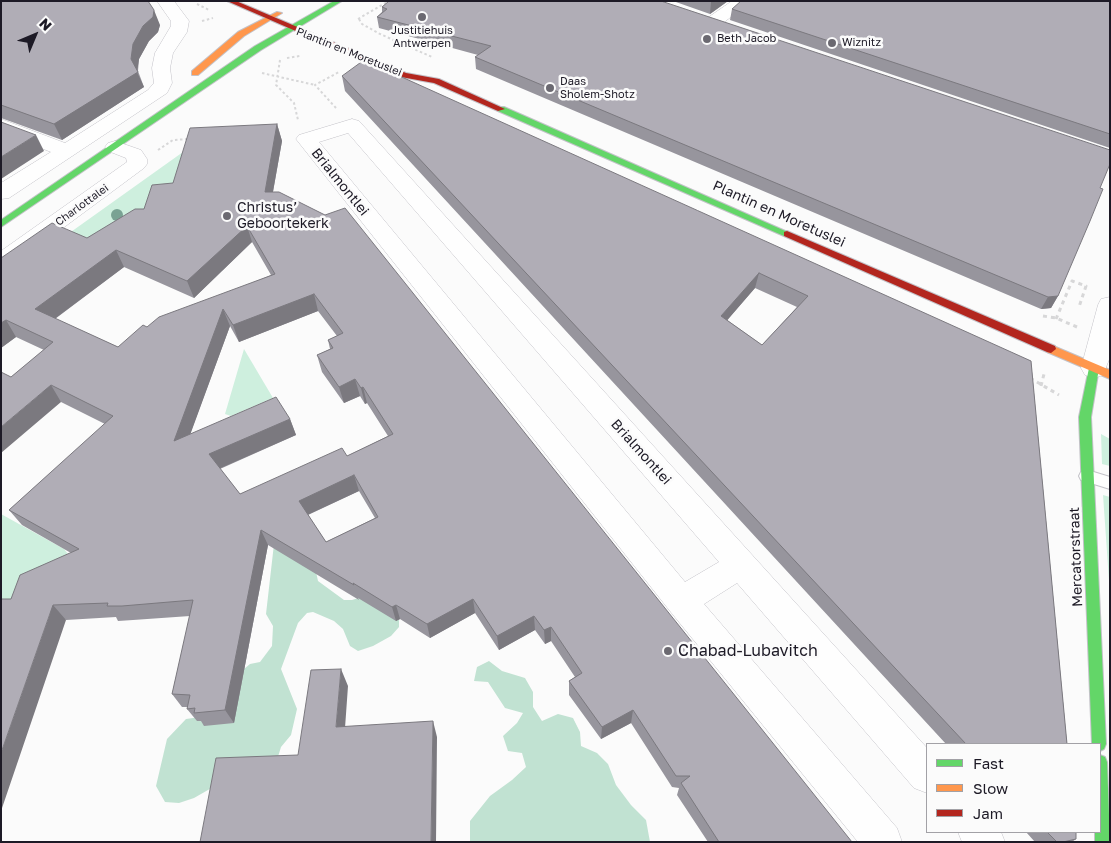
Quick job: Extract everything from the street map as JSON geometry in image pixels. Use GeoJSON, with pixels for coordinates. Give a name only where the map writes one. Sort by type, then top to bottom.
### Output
{"type":"FeatureCollection","features":[{"type":"Feature","properties":{"kind":"main road","name":"Plantin en Moretuslei"},"geometry":{"type":"LineString","coordinates":[[230,1],[268,19],[404,75],[436,81],[1102,372]]}},
{"type":"Feature","properties":{"kind":"main road","name":"Plantin en Moretuslei"},"geometry":{"type":"LineString","coordinates":[[275,1],[327,24]]}},
{"type":"Feature","properties":{"kind":"main road"},"geometry":{"type":"LineString","coordinates":[[1,224],[258,48],[339,1]]}},
{"type":"Feature","properties":{"kind":"main road"},"geometry":{"type":"LineString","coordinates":[[147,125],[177,98],[195,73],[242,34],[268,19],[293,9]]}},
{"type":"Feature","properties":{"kind":"main road","name":"Plantin en Moretuslei"},"geometry":{"type":"LineString","coordinates":[[419,64],[436,81]]}},
{"type":"Feature","properties":{"kind":"main road","name":"Mercatorstraat"},"geometry":{"type":"LineString","coordinates":[[1099,743],[1085,416],[1102,372]]}},
{"type":"Feature","properties":{"kind":"main road"},"geometry":{"type":"LineString","coordinates":[[1101,789],[1103,842]]}},
{"type":"Feature","properties":{"kind":"street"},"geometry":{"type":"LineString","coordinates":[[1,193],[155,94],[163,83],[162,59],[180,26],[180,21],[165,1]]}},
{"type":"Feature","properties":{"kind":"street"},"geometry":{"type":"LineString","coordinates":[[730,29],[705,21],[743,1]]}},
{"type":"Feature","properties":{"kind":"street"},"geometry":{"type":"LineString","coordinates":[[112,122],[147,125]]}},
{"type":"Feature","properties":{"kind":"street"},"geometry":{"type":"LineString","coordinates":[[1,125],[66,151]]}},
{"type":"Feature","properties":{"kind":"street","name":"Brialmontlei"},"geometry":{"type":"LineString","coordinates":[[883,842],[680,601],[306,139],[352,125],[926,774]]}},
{"type":"Feature","properties":{"kind":"street"},"geometry":{"type":"LineString","coordinates":[[115,147],[134,154],[137,159]]}},
{"type":"Feature","properties":{"kind":"street","name":"Charlottalei"},"geometry":{"type":"LineString","coordinates":[[1,263],[132,169],[137,164],[137,159]]}},
{"type":"Feature","properties":{"kind":"street"},"geometry":{"type":"LineString","coordinates":[[1102,372],[1110,305]]}},
{"type":"Feature","properties":{"kind":"street"},"geometry":{"type":"LineString","coordinates":[[680,601],[741,565]]}},
{"type":"Feature","properties":{"kind":"lane"},"geometry":{"type":"LineString","coordinates":[[1087,476],[1110,483]]}},
{"type":"Feature","properties":{"kind":"path"},"geometry":{"type":"LineString","coordinates":[[192,1],[212,12]]}},
{"type":"Feature","properties":{"kind":"path"},"geometry":{"type":"LineString","coordinates":[[359,19],[389,1]]}},
{"type":"Feature","properties":{"kind":"path"},"geometry":{"type":"LineString","coordinates":[[315,85],[346,68]]}},
{"type":"Feature","properties":{"kind":"path"},"geometry":{"type":"LineString","coordinates":[[255,71],[315,85],[352,125]]}},
{"type":"Feature","properties":{"kind":"path"},"geometry":{"type":"LineString","coordinates":[[137,159],[156,152],[173,140],[193,139]]}},
{"type":"Feature","properties":{"kind":"path"},"geometry":{"type":"LineString","coordinates":[[1056,318],[1072,281],[1086,286],[1084,290]]}},
{"type":"Feature","properties":{"kind":"green space"},"geometry":{"type":"Polygon","coordinates":[[[190,147],[180,200],[141,235],[61,239],[190,147]]]}},
{"type":"Feature","properties":{"kind":"green space"},"geometry":{"type":"Polygon","coordinates":[[[244,349],[273,398],[231,416],[225,414],[244,349]]]}},
{"type":"Feature","properties":{"kind":"green space"},"geometry":{"type":"Polygon","coordinates":[[[1101,434],[1110,439],[1110,466],[1102,464],[1101,434]]]}},
{"type":"Feature","properties":{"kind":"green space"},"geometry":{"type":"Polygon","coordinates":[[[1103,495],[1110,497],[1110,595],[1103,495]]]}},
{"type":"Feature","properties":{"kind":"green space"},"geometry":{"type":"Polygon","coordinates":[[[1,514],[64,549],[80,569],[1,604],[1,514]]]}},
{"type":"Feature","properties":{"kind":"green space"},"geometry":{"type":"Polygon","coordinates":[[[274,544],[315,567],[318,581],[344,600],[352,600],[368,595],[399,610],[399,627],[391,636],[373,646],[358,651],[350,646],[343,629],[334,621],[313,612],[307,613],[298,623],[281,669],[297,709],[291,735],[281,747],[277,760],[222,782],[194,798],[179,803],[165,802],[156,786],[167,739],[186,719],[207,716],[238,674],[250,664],[260,662],[272,646],[273,626],[266,614],[274,544]]]}},
{"type":"Feature","properties":{"kind":"green space"},"geometry":{"type":"Polygon","coordinates":[[[489,661],[502,671],[525,678],[533,692],[533,707],[542,721],[558,714],[573,718],[580,732],[581,746],[597,753],[608,764],[616,785],[631,805],[646,820],[650,842],[470,842],[470,821],[490,796],[526,767],[522,753],[508,751],[503,736],[517,723],[523,713],[505,708],[488,682],[474,681],[477,667],[489,661]]]}},
{"type":"Feature","properties":{"kind":"building"},"geometry":{"type":"Polygon","coordinates":[[[1,1],[148,1],[154,10],[153,17],[143,26],[133,44],[131,59],[138,72],[54,124],[1,105],[1,1]]]}},
{"type":"Feature","properties":{"kind":"building"},"geometry":{"type":"Polygon","coordinates":[[[389,1],[661,1],[1110,150],[1110,164],[1100,188],[1103,189],[1058,296],[1048,297],[475,57],[491,46],[377,17],[387,9],[382,7],[389,1]]]}},
{"type":"Feature","properties":{"kind":"building"},"geometry":{"type":"Polygon","coordinates":[[[741,1],[1110,1],[1110,134],[732,9],[741,1]]]}},
{"type":"Feature","properties":{"kind":"building"},"geometry":{"type":"Polygon","coordinates":[[[364,60],[1031,361],[1067,743],[965,743],[342,76],[364,60]],[[759,273],[721,316],[762,345],[808,296],[759,273]]]}},
{"type":"Feature","properties":{"kind":"building"},"geometry":{"type":"Polygon","coordinates":[[[1,122],[36,135],[1,157],[1,122]]]}},
{"type":"Feature","properties":{"kind":"building"},"geometry":{"type":"Polygon","coordinates":[[[277,124],[265,192],[279,192],[325,215],[345,208],[852,842],[719,842],[681,783],[690,776],[676,776],[633,710],[602,727],[569,681],[582,673],[551,627],[544,630],[534,616],[497,636],[473,599],[427,624],[396,605],[392,607],[261,530],[225,710],[194,713],[195,708],[187,709],[190,695],[172,694],[193,600],[122,606],[107,606],[108,603],[53,605],[1,753],[1,599],[11,599],[20,575],[79,549],[9,510],[113,416],[51,385],[1,427],[1,372],[11,377],[53,342],[6,320],[1,323],[1,258],[52,223],[87,238],[135,209],[144,209],[152,185],[173,183],[190,128],[277,124]],[[247,226],[187,281],[116,250],[35,309],[118,347],[143,325],[147,327],[159,317],[275,274],[247,226]],[[314,294],[233,325],[223,309],[174,441],[276,397],[290,419],[209,454],[240,494],[342,448],[347,456],[393,434],[363,387],[361,388],[355,379],[339,387],[317,355],[333,348],[328,340],[343,333],[314,294]],[[354,475],[299,501],[326,542],[378,517],[354,475]]]}},
{"type":"Feature","properties":{"kind":"building"},"geometry":{"type":"Polygon","coordinates":[[[341,669],[336,727],[433,721],[431,842],[200,842],[216,758],[298,755],[311,670],[341,669]]]}},
{"type":"Feature","properties":{"kind":"building"},"geometry":{"type":"Polygon","coordinates":[[[1048,833],[1076,833],[1076,839],[1057,842],[1048,833]]]}},
{"type":"Feature","properties":{"kind":"traffic: fast"},"geometry":{"type":"LineString","coordinates":[[1,224],[258,48],[339,1]]}},
{"type":"Feature","properties":{"kind":"traffic: fast"},"geometry":{"type":"LineString","coordinates":[[501,109],[787,234]]}},
{"type":"Feature","properties":{"kind":"traffic: fast"},"geometry":{"type":"LineString","coordinates":[[1094,368],[1085,417],[1099,743]]}},
{"type":"Feature","properties":{"kind":"traffic: fast"},"geometry":{"type":"LineString","coordinates":[[1101,789],[1103,842]]}},
{"type":"Feature","properties":{"kind":"traffic: slow"},"geometry":{"type":"LineString","coordinates":[[195,73],[241,34],[279,13]]}},
{"type":"Feature","properties":{"kind":"traffic: slow"},"geometry":{"type":"LineString","coordinates":[[1051,349],[1110,375]]}},
{"type":"Feature","properties":{"kind":"traffic: jam"},"geometry":{"type":"LineString","coordinates":[[230,1],[404,75],[436,81],[501,109]]}},
{"type":"Feature","properties":{"kind":"traffic: jam"},"geometry":{"type":"LineString","coordinates":[[787,234],[1051,349]]}},
{"type":"Feature","properties":{"kind":"place","name":"Justitiehuis Antwerpen"},"geometry":{"type":"Point","coordinates":[422,17]}},
{"type":"Feature","properties":{"kind":"place","name":"Beth Jacob"},"geometry":{"type":"Point","coordinates":[707,39]}},
{"type":"Feature","properties":{"kind":"place","name":"Wiznitz"},"geometry":{"type":"Point","coordinates":[832,43]}},
{"type":"Feature","properties":{"kind":"place","name":"Daas Sholem-Shotz"},"geometry":{"type":"Point","coordinates":[550,88]}},
{"type":"Feature","properties":{"kind":"place","name":"Christus’ Geboortekerk"},"geometry":{"type":"Point","coordinates":[227,216]}},
{"type":"Feature","properties":{"kind":"place","name":"Chabad-Lubavitch"},"geometry":{"type":"Point","coordinates":[668,651]}}]}
